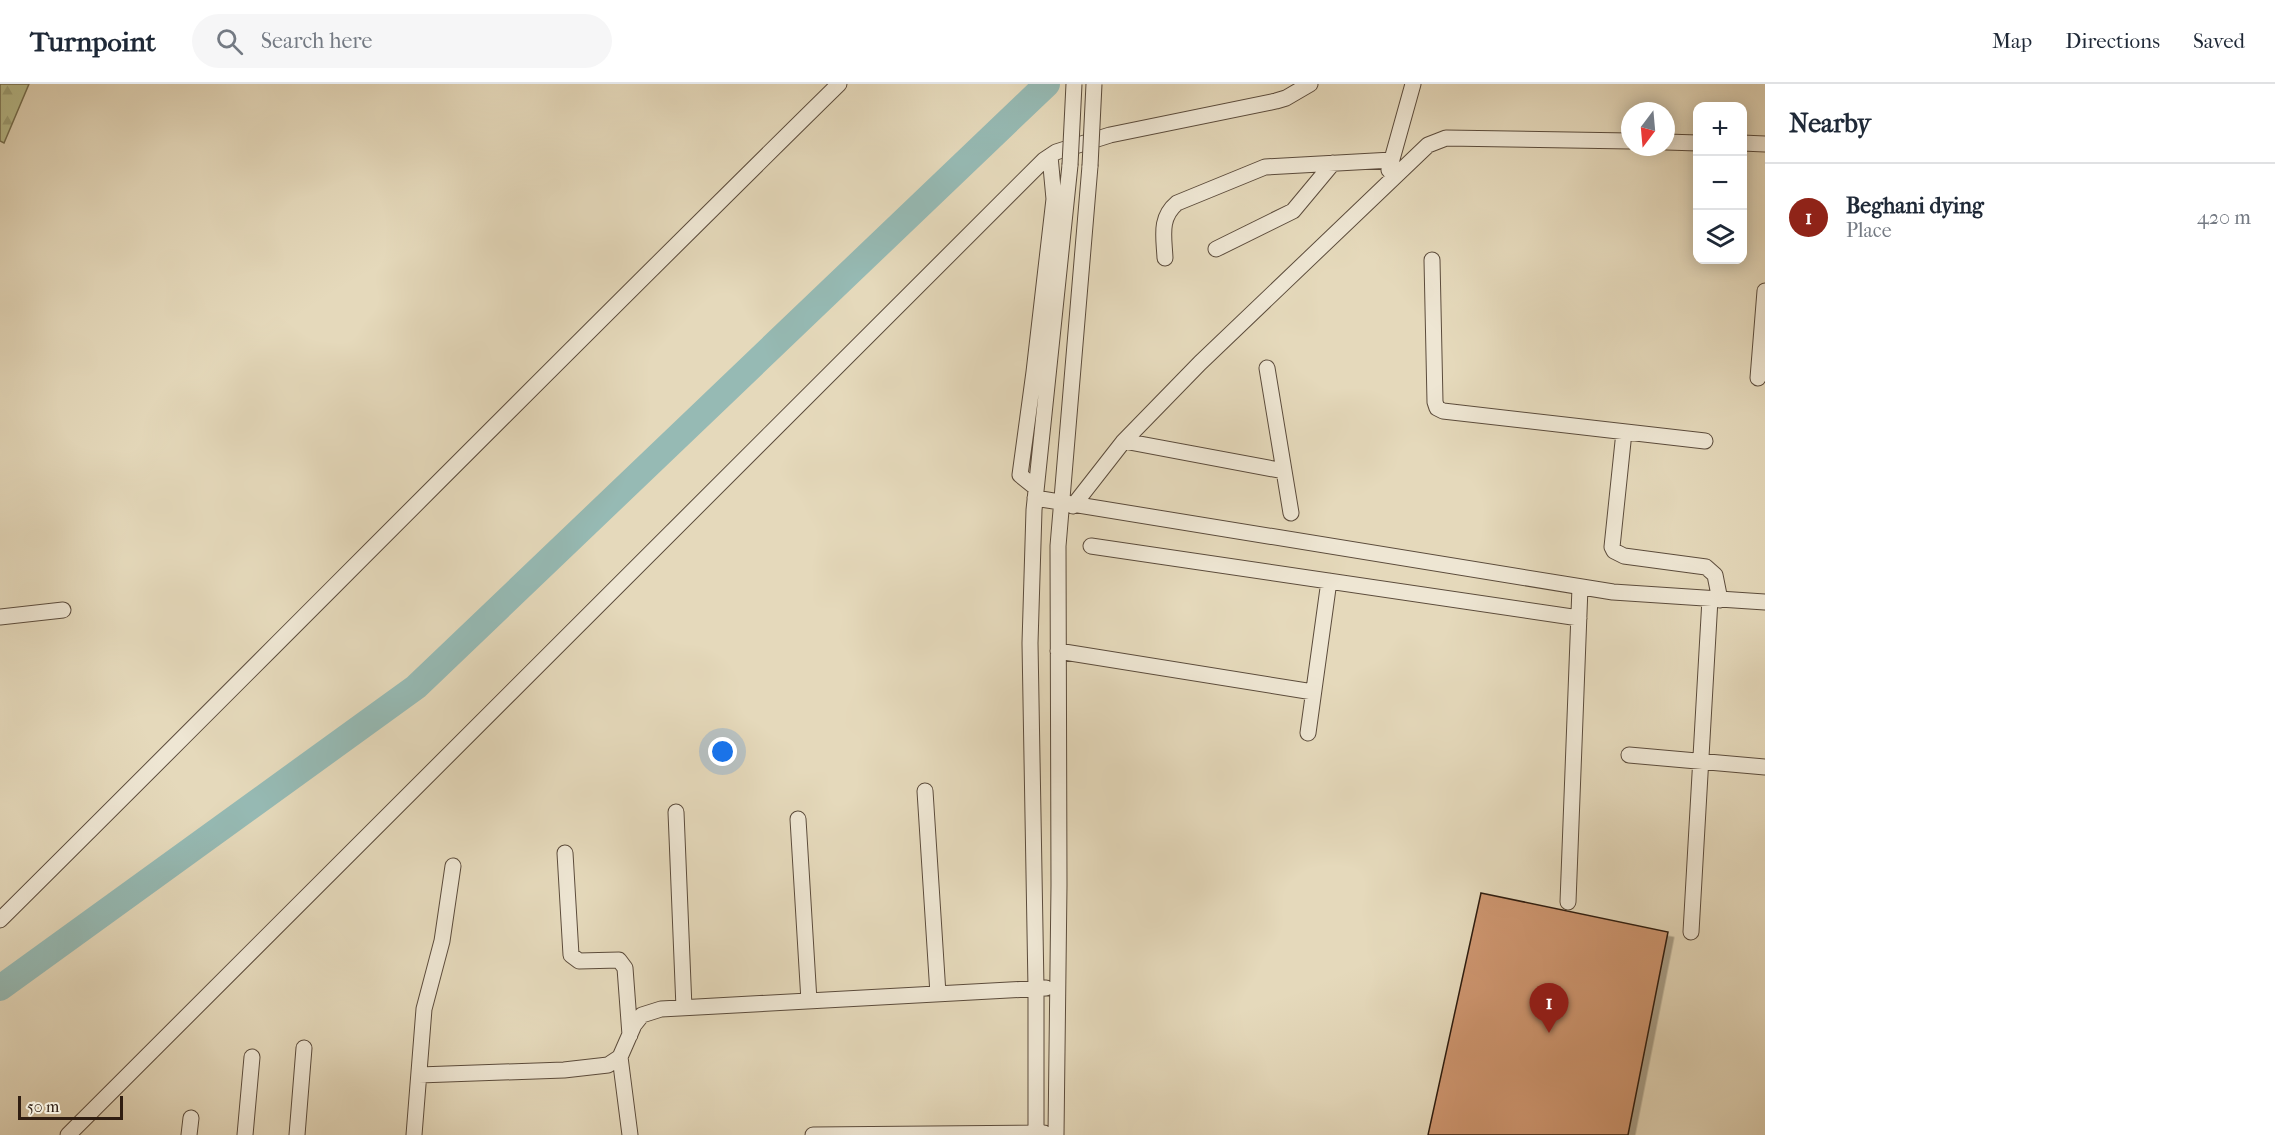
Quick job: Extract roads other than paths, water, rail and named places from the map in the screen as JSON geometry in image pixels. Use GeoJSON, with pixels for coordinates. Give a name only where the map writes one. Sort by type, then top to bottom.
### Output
{"type":"FeatureCollection","features":[{"type":"Feature","properties":{"kind":"street"},"geometry":{"type":"LineString","coordinates":[[0,920],[839,84]]}},
{"type":"Feature","properties":{"kind":"street"},"geometry":{"type":"LineString","coordinates":[[1036,1134],[1030,643],[1035,493],[1070,165],[1074,84]]}},
{"type":"Feature","properties":{"kind":"street"},"geometry":{"type":"LineString","coordinates":[[813,1135],[1056,1134],[1058,546],[1067,505],[1094,84]]}},
{"type":"Feature","properties":{"kind":"street"},"geometry":{"type":"LineString","coordinates":[[69,1135],[1050,156],[1110,135],[1276,101],[1310,84]]}},
{"type":"Feature","properties":{"kind":"street"},"geometry":{"type":"LineString","coordinates":[[1384,187],[1413,84]]}},
{"type":"Feature","properties":{"kind":"street"},"geometry":{"type":"LineString","coordinates":[[1067,505],[1124,441],[1200,363],[1428,145],[1446,138],[1621,141]]}},
{"type":"Feature","properties":{"kind":"street"},"geometry":{"type":"LineString","coordinates":[[1675,142],[1693,142]]}},
{"type":"Feature","properties":{"kind":"street"},"geometry":{"type":"LineString","coordinates":[[1747,143],[1765,144]]}},
{"type":"Feature","properties":{"kind":"street"},"geometry":{"type":"LineString","coordinates":[[1050,156],[1054,199],[1020,475],[1035,493],[1067,505],[1626,594],[1765,602]]}},
{"type":"Feature","properties":{"kind":"street"},"geometry":{"type":"LineString","coordinates":[[1165,258],[1164,220],[1168,210],[1177,203],[1265,167],[1392,160]]}},
{"type":"Feature","properties":{"kind":"street"},"geometry":{"type":"LineString","coordinates":[[1216,249],[1293,211],[1334,163]]}},
{"type":"Feature","properties":{"kind":"street"},"geometry":{"type":"LineString","coordinates":[[1432,260],[1437,408],[1450,413],[1706,441]]}},
{"type":"Feature","properties":{"kind":"street"},"geometry":{"type":"LineString","coordinates":[[1758,378],[1765,291]]}},
{"type":"Feature","properties":{"kind":"street"},"geometry":{"type":"LineString","coordinates":[[1267,368],[1291,513]]}},
{"type":"Feature","properties":{"kind":"street"},"geometry":{"type":"LineString","coordinates":[[1624,432],[1612,546],[1614,551],[1624,556],[1707,567],[1714,575],[1715,599],[1691,932]]}},
{"type":"Feature","properties":{"kind":"street"},"geometry":{"type":"LineString","coordinates":[[1124,441],[1284,471]]}},
{"type":"Feature","properties":{"kind":"street"},"geometry":{"type":"LineString","coordinates":[[1091,546],[1579,618]]}},
{"type":"Feature","properties":{"kind":"street"},"geometry":{"type":"LineString","coordinates":[[1308,733],[1329,581]]}},
{"type":"Feature","properties":{"kind":"street"},"geometry":{"type":"LineString","coordinates":[[1568,902],[1580,587]]}},
{"type":"Feature","properties":{"kind":"street"},"geometry":{"type":"LineString","coordinates":[[0,617],[63,610]]}},
{"type":"Feature","properties":{"kind":"street"},"geometry":{"type":"LineString","coordinates":[[1058,651],[1313,692]]}},
{"type":"Feature","properties":{"kind":"street"},"geometry":{"type":"LineString","coordinates":[[1629,755],[1765,767]]}},
{"type":"Feature","properties":{"kind":"street"},"geometry":{"type":"LineString","coordinates":[[925,791],[938,994]]}},
{"type":"Feature","properties":{"kind":"street"},"geometry":{"type":"LineString","coordinates":[[676,812],[684,1008]]}},
{"type":"Feature","properties":{"kind":"street"},"geometry":{"type":"LineString","coordinates":[[798,819],[809,1001]]}},
{"type":"Feature","properties":{"kind":"street"},"geometry":{"type":"LineString","coordinates":[[565,853],[571,955],[579,961],[619,960],[622,963],[625,968],[630,1035]]}},
{"type":"Feature","properties":{"kind":"street"},"geometry":{"type":"LineString","coordinates":[[414,1135],[424,1009],[442,942],[453,866]]}},
{"type":"Feature","properties":{"kind":"street"},"geometry":{"type":"LineString","coordinates":[[630,1135],[620,1057],[634,1025],[642,1015],[661,1009],[1058,988]]}},
{"type":"Feature","properties":{"kind":"street"},"geometry":{"type":"LineString","coordinates":[[297,1135],[304,1048]]}},
{"type":"Feature","properties":{"kind":"street"},"geometry":{"type":"LineString","coordinates":[[245,1135],[252,1057]]}},
{"type":"Feature","properties":{"kind":"street"},"geometry":{"type":"LineString","coordinates":[[418,1075],[564,1070],[608,1065],[620,1057]]}},
{"type":"Feature","properties":{"kind":"street"},"geometry":{"type":"LineString","coordinates":[[189,1135],[191,1118]]}},
{"type":"Feature","properties":{"kind":"waterway"},"geometry":{"type":"LineString","coordinates":[[0,988],[416,687],[1047,84]]}},
{"type":"Feature","properties":{"kind":"place","name":"Beghani dying"},"geometry":{"type":"Point","coordinates":[1549,1033]}}]}
